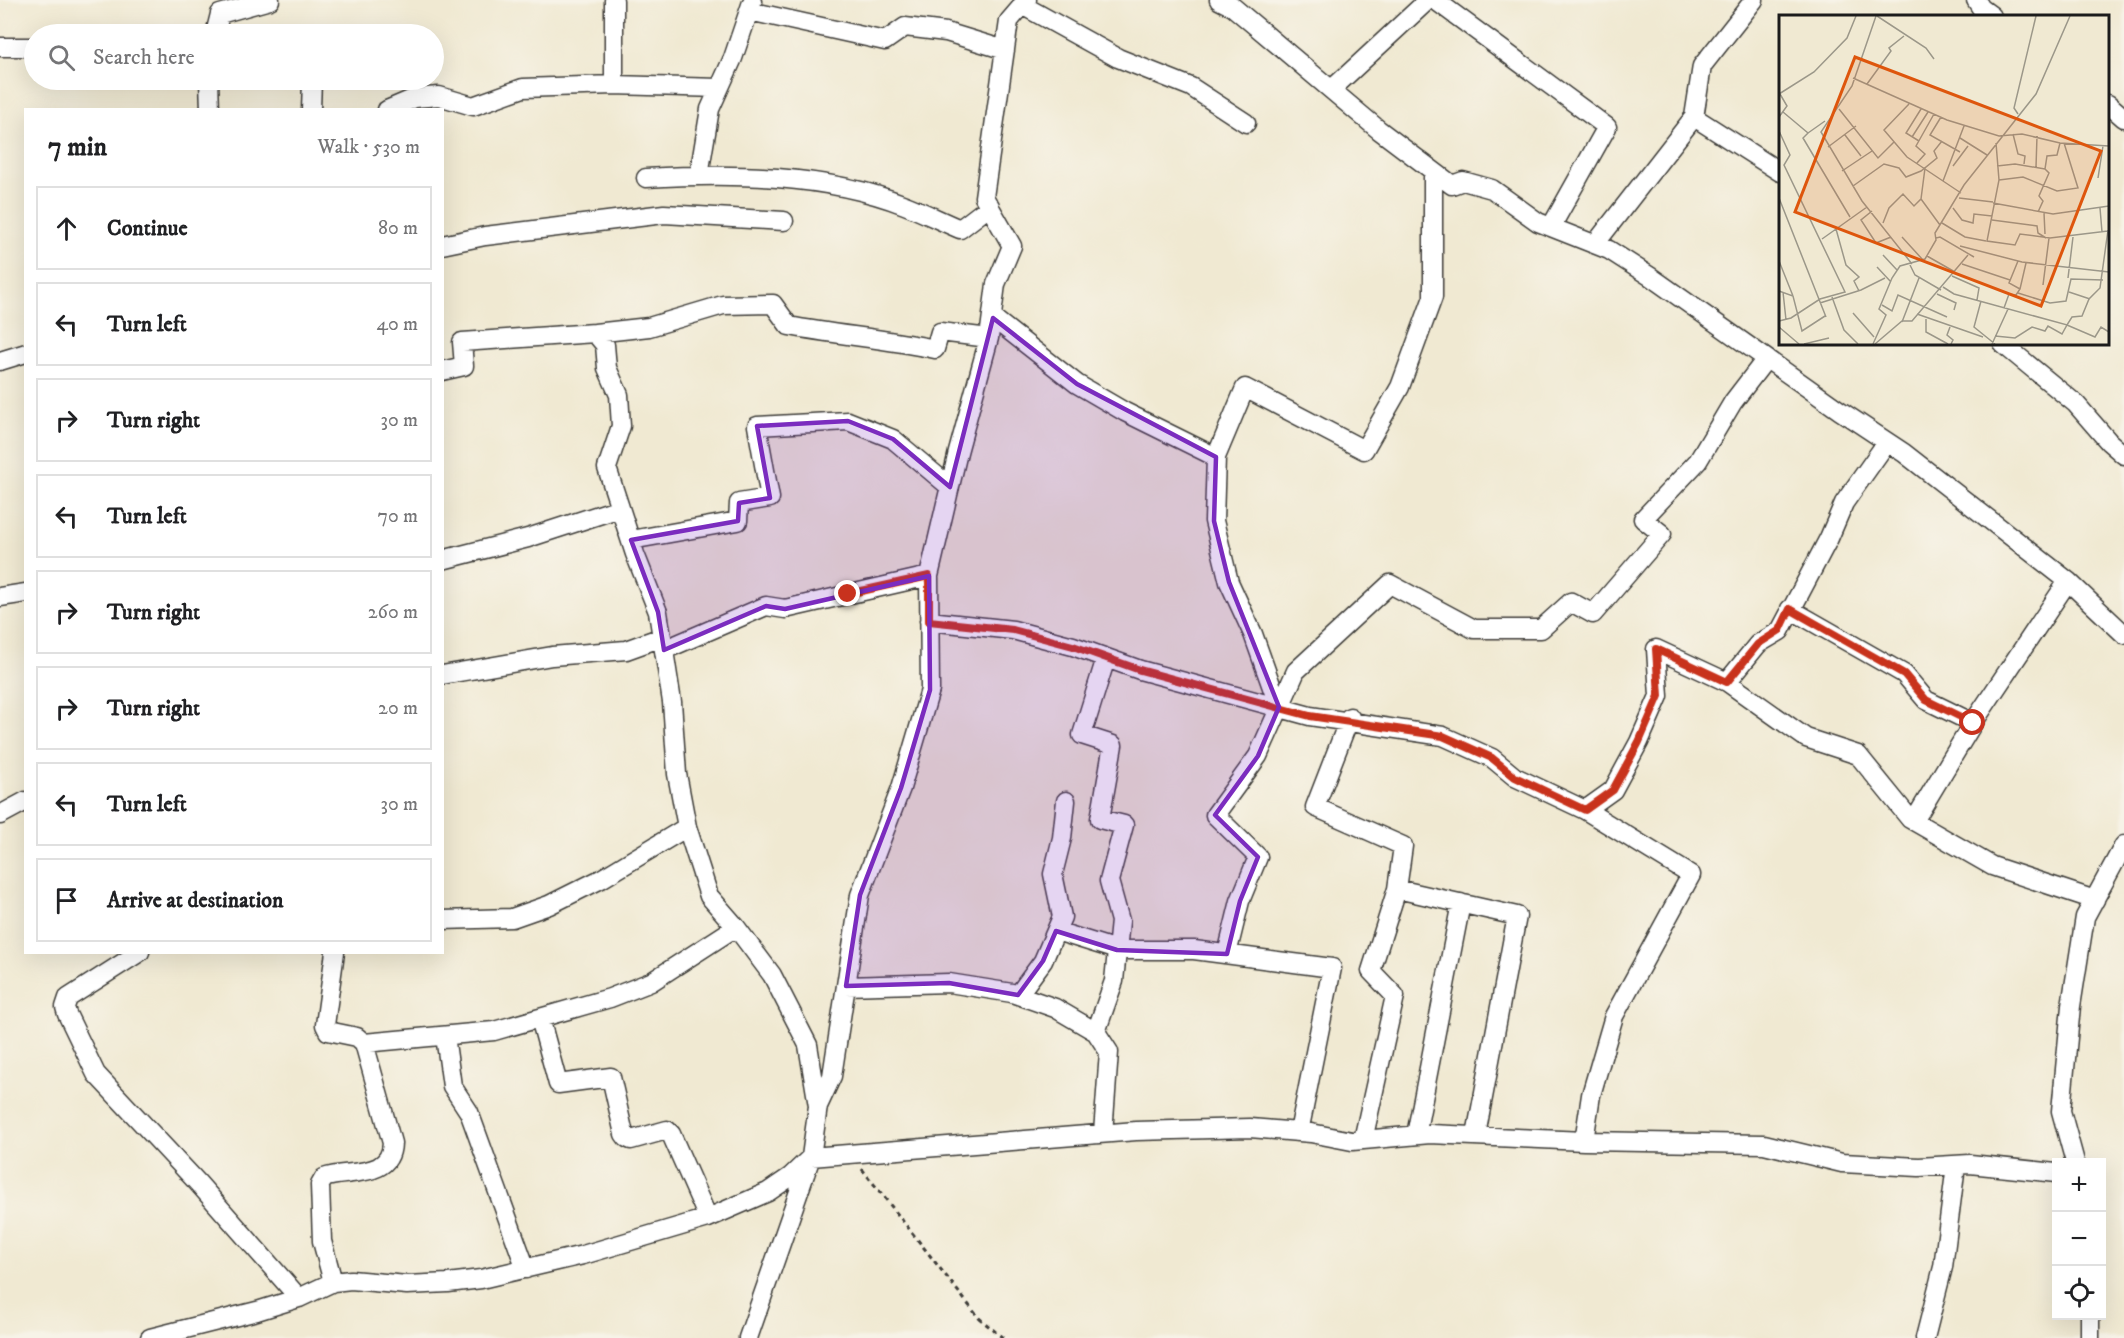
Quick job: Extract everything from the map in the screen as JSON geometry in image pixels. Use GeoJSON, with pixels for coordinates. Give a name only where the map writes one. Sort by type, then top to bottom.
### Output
{"type":"FeatureCollection","features":[{"type":"Feature","properties":{"kind":"street"},"geometry":{"type":"LineString","coordinates":[[214,24],[220,14],[270,0]]}},
{"type":"Feature","properties":{"kind":"street"},"geometry":{"type":"LineString","coordinates":[[614,0],[614,85]]}},
{"type":"Feature","properties":{"kind":"street"},"geometry":{"type":"LineString","coordinates":[[1219,0],[1233,7],[1379,130],[1452,185],[1463,181],[1492,189],[1538,222],[1609,249],[1652,277],[1887,442],[2008,533],[2068,581],[2124,634]]}},
{"type":"Feature","properties":{"kind":"street"},"geometry":{"type":"LineString","coordinates":[[1332,89],[1428,0]]}},
{"type":"Feature","properties":{"kind":"street"},"geometry":{"type":"LineString","coordinates":[[1435,0],[1607,127],[1551,227]]}},
{"type":"Feature","properties":{"kind":"street"},"geometry":{"type":"LineString","coordinates":[[1594,244],[1694,117],[1702,66],[1754,0]]}},
{"type":"Feature","properties":{"kind":"street"},"geometry":{"type":"LineString","coordinates":[[1976,0],[1981,8],[1991,15]]}},
{"type":"Feature","properties":{"kind":"street"},"geometry":{"type":"LineString","coordinates":[[748,1338],[811,1157],[818,1107],[832,1076],[860,895],[901,788],[930,690],[929,576],[993,318],[996,284],[1012,246],[984,197],[1009,21],[1024,2],[1118,58],[1191,87],[1246,123]]}},
{"type":"Feature","properties":{"kind":"street"},"geometry":{"type":"LineString","coordinates":[[699,175],[710,109],[733,58],[751,6],[885,41],[905,27],[946,32],[1005,50]]}},
{"type":"Feature","properties":{"kind":"street"},"geometry":{"type":"LineString","coordinates":[[0,47],[24,47]]}},
{"type":"Feature","properties":{"kind":"street"},"geometry":{"type":"LineString","coordinates":[[392,108],[414,98],[439,96],[473,106],[523,88],[614,85],[719,88]]}},
{"type":"Feature","properties":{"kind":"street"},"geometry":{"type":"LineString","coordinates":[[209,90],[210,108]]}},
{"type":"Feature","properties":{"kind":"street"},"geometry":{"type":"LineString","coordinates":[[311,108],[312,90]]}},
{"type":"Feature","properties":{"kind":"street"},"geometry":{"type":"LineString","coordinates":[[2109,105],[2124,117]]}},
{"type":"Feature","properties":{"kind":"street"},"geometry":{"type":"LineString","coordinates":[[1694,117],[1779,171]]}},
{"type":"Feature","properties":{"kind":"street"},"geometry":{"type":"LineString","coordinates":[[1279,707],[1253,634],[1229,582],[1214,521],[1216,457],[1245,388],[1364,450],[1400,387],[1433,297],[1433,171]]}},
{"type":"Feature","properties":{"kind":"street"},"geometry":{"type":"LineString","coordinates":[[646,178],[699,175],[779,178],[843,188],[903,204],[960,229],[990,206]]}},
{"type":"Feature","properties":{"kind":"street"},"geometry":{"type":"LineString","coordinates":[[444,245],[485,236],[664,214],[784,221]]}},
{"type":"Feature","properties":{"kind":"street"},"geometry":{"type":"LineString","coordinates":[[444,371],[464,366],[462,342],[650,327],[723,305],[773,304],[789,326],[823,333],[889,339],[935,348],[940,332],[988,338]]}},
{"type":"Feature","properties":{"kind":"street"},"geometry":{"type":"LineString","coordinates":[[993,318],[1077,384],[1125,412],[1216,457]]}},
{"type":"Feature","properties":{"kind":"street"},"geometry":{"type":"LineString","coordinates":[[595,333],[605,345],[607,368],[619,395],[621,426],[607,468],[658,612],[672,702],[677,774],[687,827],[709,896],[772,975],[808,1045],[818,1107]]}},
{"type":"Feature","properties":{"kind":"street"},"geometry":{"type":"LineString","coordinates":[[2003,345],[2076,404],[2109,442],[2124,455]]}},
{"type":"Feature","properties":{"kind":"street"},"geometry":{"type":"LineString","coordinates":[[0,361],[24,354]]}},
{"type":"Feature","properties":{"kind":"street"},"geometry":{"type":"LineString","coordinates":[[1227,954],[1239,901],[1258,857],[1215,815],[1258,756],[1296,671],[1390,584],[1473,629],[1541,629],[1571,602],[1593,614],[1662,534],[1643,519],[1698,461],[1733,402],[1766,359]]}},
{"type":"Feature","properties":{"kind":"street"},"geometry":{"type":"LineString","coordinates":[[631,540],[738,521],[739,503],[770,498],[757,426],[848,420],[893,439],[950,487]]}},
{"type":"Feature","properties":{"kind":"street"},"geometry":{"type":"LineString","coordinates":[[1727,682],[1758,644],[1780,630],[1829,538],[1844,503],[1887,442]]}},
{"type":"Feature","properties":{"kind":"street"},"geometry":{"type":"LineString","coordinates":[[444,559],[528,538],[620,508]]}},
{"type":"Feature","properties":{"kind":"street"},"geometry":{"type":"LineString","coordinates":[[444,675],[552,656],[626,650],[663,643],[766,606],[785,609],[929,576]]}},
{"type":"Feature","properties":{"kind":"street"},"geometry":{"type":"LineString","coordinates":[[1914,821],[1973,723],[2068,581]]}},
{"type":"Feature","properties":{"kind":"street"},"geometry":{"type":"LineString","coordinates":[[0,597],[24,593]]}},
{"type":"Feature","properties":{"kind":"street"},"geometry":{"type":"LineString","coordinates":[[1790,609],[1904,674],[1926,700],[1973,723]]}},
{"type":"Feature","properties":{"kind":"street"},"geometry":{"type":"LineString","coordinates":[[929,621],[1013,630],[1140,670],[1310,716],[1349,720],[1443,736],[1492,758],[1515,777],[1585,810],[1691,875],[1614,1016],[1592,1095],[1584,1141]]}},
{"type":"Feature","properties":{"kind":"street"},"geometry":{"type":"LineString","coordinates":[[1585,810],[1613,790],[1639,742],[1659,696],[1656,649],[1727,682],[1806,738],[1858,755],[1910,819],[1992,866],[2095,900]]}},
{"type":"Feature","properties":{"kind":"street"},"geometry":{"type":"LineString","coordinates":[[1096,1032],[1114,981],[1120,921],[1109,881],[1124,825],[1100,819],[1113,744],[1082,735],[1106,658]]}},
{"type":"Feature","properties":{"kind":"street"},"geometry":{"type":"LineString","coordinates":[[1349,720],[1315,807],[1403,846],[1397,889],[1371,971],[1395,996],[1363,1140]]}},
{"type":"Feature","properties":{"kind":"street"},"geometry":{"type":"LineString","coordinates":[[1018,995],[1043,961],[1062,917],[1053,874],[1062,838],[1066,801]]}},
{"type":"Feature","properties":{"kind":"street"},"geometry":{"type":"LineString","coordinates":[[0,815],[24,802]]}},
{"type":"Feature","properties":{"kind":"street"},"geometry":{"type":"LineString","coordinates":[[444,920],[512,918],[549,905],[602,879],[687,827]]}},
{"type":"Feature","properties":{"kind":"street"},"geometry":{"type":"LineString","coordinates":[[2074,1158],[2061,1111],[2071,1006],[2083,928],[2085,917],[2124,844]]}},
{"type":"Feature","properties":{"kind":"street"},"geometry":{"type":"LineString","coordinates":[[1397,889],[1517,916],[1476,1135]]}},
{"type":"Feature","properties":{"kind":"street"},"geometry":{"type":"LineString","coordinates":[[1416,1135],[1461,903]]}},
{"type":"Feature","properties":{"kind":"street"},"geometry":{"type":"LineString","coordinates":[[364,1043],[494,1031],[610,998],[651,982],[736,927]]}},
{"type":"Feature","properties":{"kind":"street"},"geometry":{"type":"LineString","coordinates":[[1056,932],[1117,950],[1194,950],[1332,968],[1299,1132]]}},
{"type":"Feature","properties":{"kind":"street"},"geometry":{"type":"LineString","coordinates":[[137,954],[68,998],[65,1006],[67,1014],[96,1074],[198,1184],[298,1298]]}},
{"type":"Feature","properties":{"kind":"street"},"geometry":{"type":"LineString","coordinates":[[333,1282],[322,1241],[320,1185],[324,1178],[330,1176],[375,1169],[382,1165],[392,1150],[364,1043],[357,1037],[328,1031],[326,1025],[335,954]]}},
{"type":"Feature","properties":{"kind":"street"},"geometry":{"type":"LineString","coordinates":[[846,986],[949,983],[1018,995],[1055,1008],[1096,1032],[1108,1052],[1103,1133]]}},
{"type":"Feature","properties":{"kind":"street"},"geometry":{"type":"LineString","coordinates":[[540,1018],[558,1084],[610,1077],[624,1134],[632,1140],[667,1130],[671,1134],[708,1218]]}},
{"type":"Feature","properties":{"kind":"street"},"geometry":{"type":"LineString","coordinates":[[445,1035],[452,1086],[469,1113],[526,1269]]}},
{"type":"Feature","properties":{"kind":"street"},"geometry":{"type":"LineString","coordinates":[[150,1338],[257,1311],[298,1298],[333,1282],[351,1280],[407,1285],[480,1279],[638,1240],[708,1218],[768,1192],[790,1178],[811,1157],[1103,1133],[1250,1128],[1299,1132],[1352,1141],[1430,1134],[1584,1141],[1764,1144],[1842,1163],[1919,1167],[1970,1164],[2052,1173]]}},
{"type":"Feature","properties":{"kind":"street"},"geometry":{"type":"LineString","coordinates":[[1925,1338],[1943,1267],[1956,1165]]}},
{"type":"Feature","properties":{"kind":"street"},"geometry":{"type":"LineString","coordinates":[[2090,1320],[2090,1338]]}},
{"type":"Feature","properties":{"kind":"path"},"geometry":{"type":"LineString","coordinates":[[850,1154],[979,1318],[1003,1338]]}},
{"type":"Feature","properties":{"kind":"highlighted area"},"geometry":{"type":"Polygon","coordinates":[[[993,318],[1077,384],[1216,457],[1214,521],[1229,582],[1279,707],[1258,756],[1215,815],[1258,857],[1240,901],[1227,954],[1117,950],[1056,931],[1043,961],[1018,995],[949,983],[846,986],[860,895],[901,788],[930,690],[929,576],[785,609],[766,606],[664,650],[658,612],[631,540],[738,521],[739,503],[770,498],[757,426],[848,421],[893,439],[950,487],[993,318]]]}},
{"type":"Feature","properties":{"kind":"route"},"geometry":{"type":"LineString","coordinates":[[848,594],[929,576],[929,621],[1013,630],[1073,646],[1140,670],[1310,716],[1443,736],[1492,758],[1515,777],[1585,810],[1613,790],[1639,742],[1659,696],[1656,649],[1727,682],[1758,644],[1780,630],[1790,609],[1904,674],[1926,700],[1973,723]]}}]}
